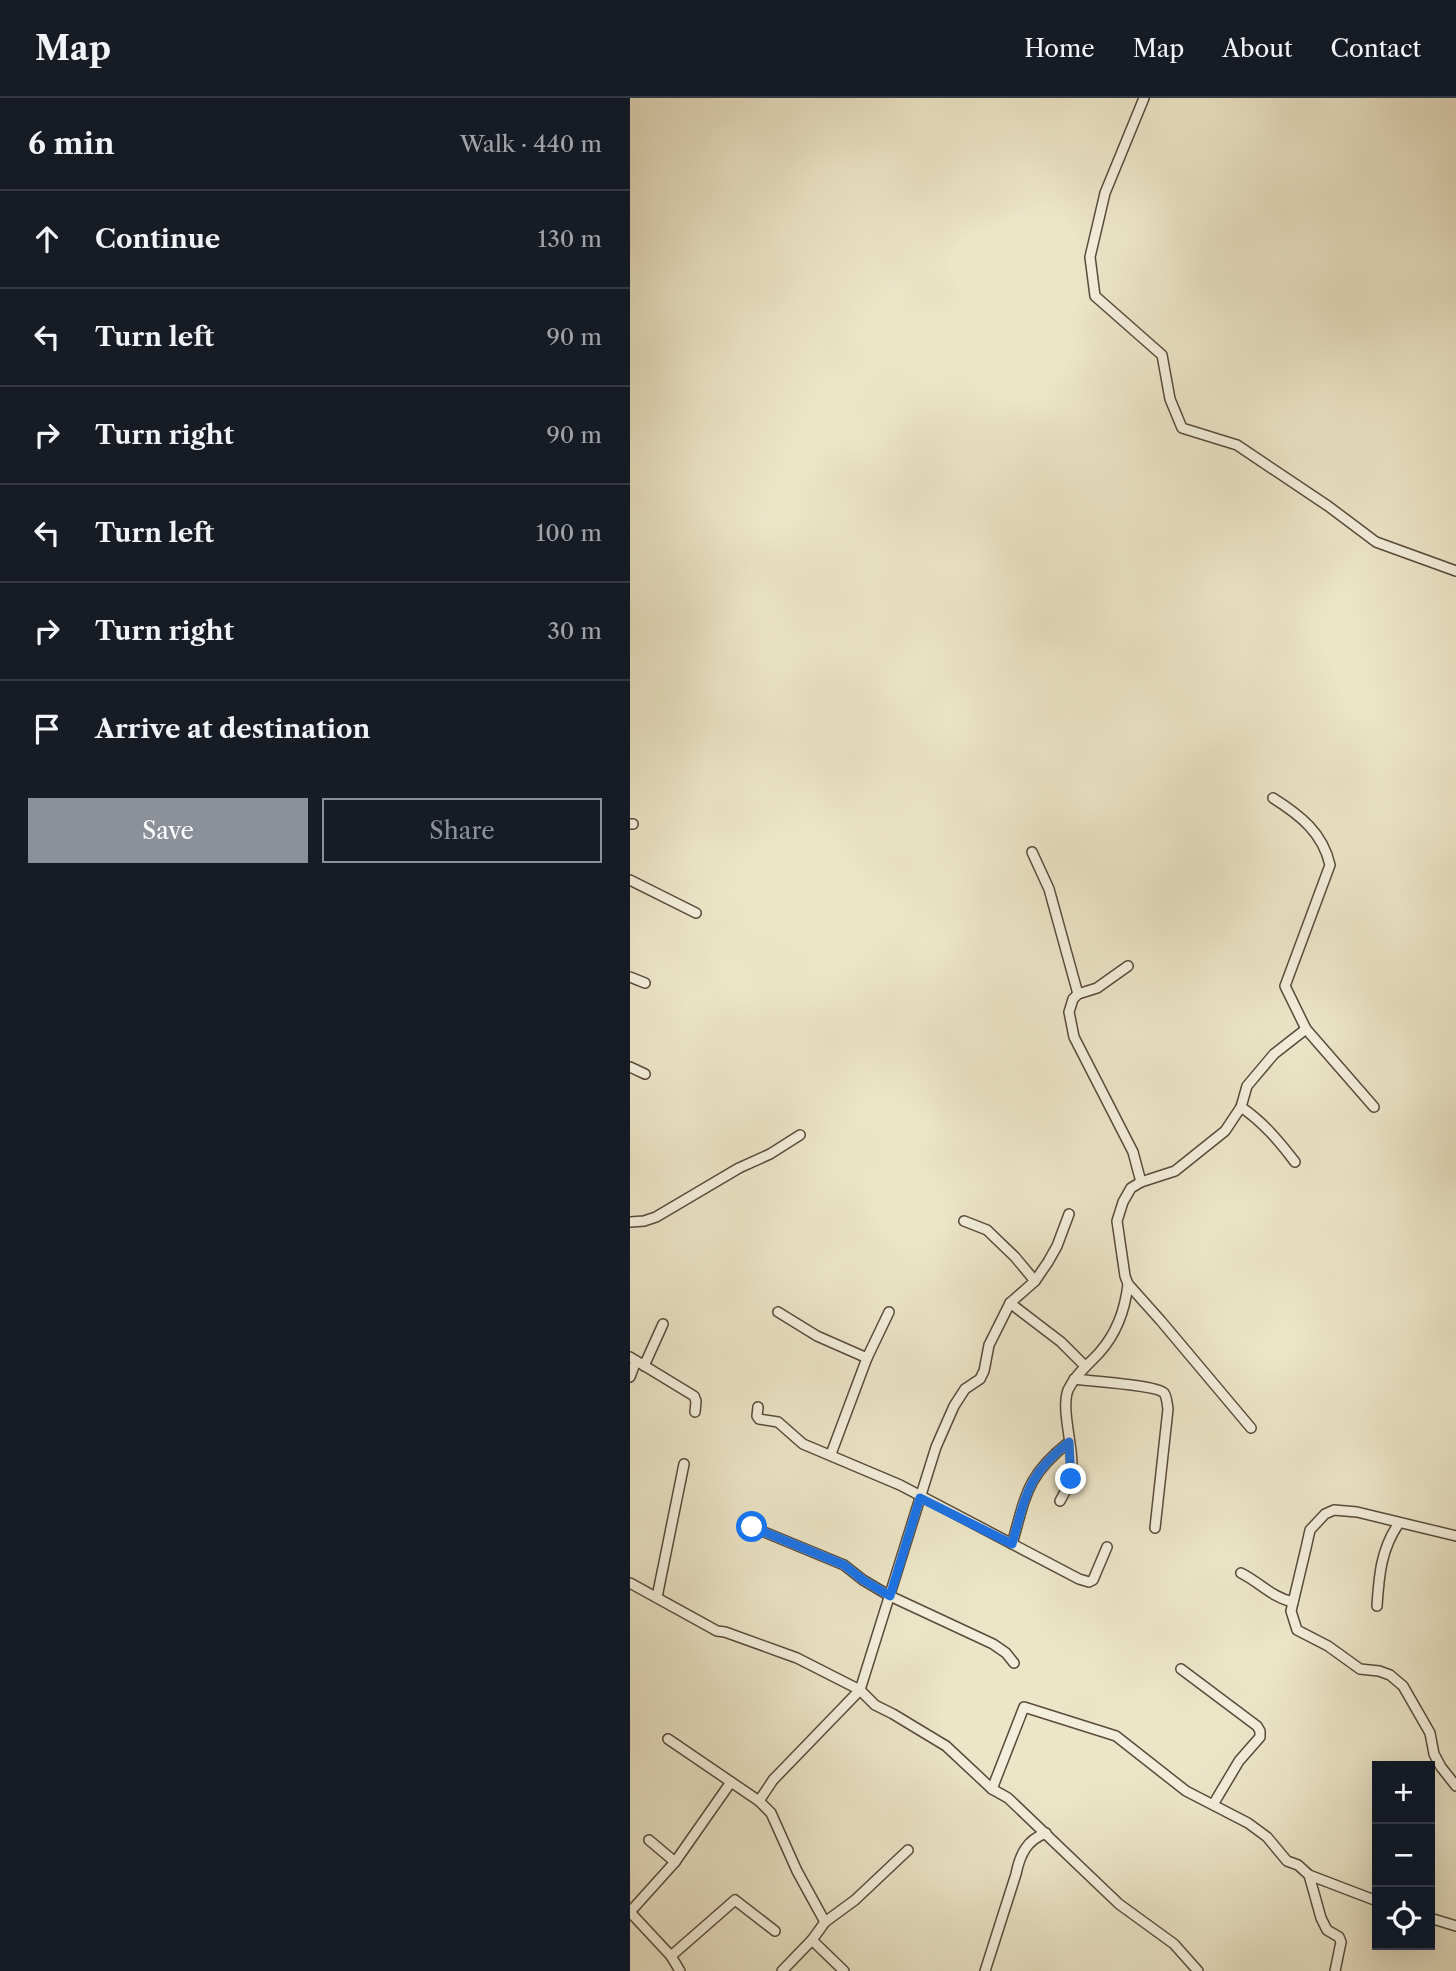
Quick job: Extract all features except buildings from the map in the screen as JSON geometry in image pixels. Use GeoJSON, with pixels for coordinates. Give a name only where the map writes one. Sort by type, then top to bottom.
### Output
{"type":"FeatureCollection","features":[{"type":"Feature","properties":{"kind":"street"},"geometry":{"type":"LineString","coordinates":[[1144,98],[1105,193],[1090,257],[1095,296],[1162,355],[1170,399],[1182,428],[1237,445],[1376,542],[1456,571]]}},
{"type":"Feature","properties":{"kind":"street"},"geometry":{"type":"LineString","coordinates":[[1273,798],[1297,813],[1325,846],[1330,865],[1285,986],[1306,1029],[1374,1107]]}},
{"type":"Feature","properties":{"kind":"street"},"geometry":{"type":"LineString","coordinates":[[1032,852],[1049,889],[1078,994]]}},
{"type":"Feature","properties":{"kind":"street"},"geometry":{"type":"LineString","coordinates":[[630,880],[696,913]]}},
{"type":"Feature","properties":{"kind":"street"},"geometry":{"type":"LineString","coordinates":[[1128,966],[1097,988],[1078,994],[1073,999],[1069,1012],[1074,1037],[1133,1152],[1142,1182]]}},
{"type":"Feature","properties":{"kind":"street"},"geometry":{"type":"LineString","coordinates":[[630,977],[645,983]]}},
{"type":"Feature","properties":{"kind":"street"},"geometry":{"type":"LineString","coordinates":[[1251,1429],[1128,1284],[1117,1221],[1130,1188],[1175,1171],[1225,1132],[1241,1107],[1247,1086],[1275,1054],[1306,1029]]}},
{"type":"Feature","properties":{"kind":"street"},"geometry":{"type":"LineString","coordinates":[[630,1067],[645,1074]]}},
{"type":"Feature","properties":{"kind":"street"},"geometry":{"type":"LineString","coordinates":[[1241,1107],[1274,1135],[1295,1163]]}},
{"type":"Feature","properties":{"kind":"street"},"geometry":{"type":"LineString","coordinates":[[630,1222],[656,1217],[800,1135]]}},
{"type":"Feature","properties":{"kind":"street"},"geometry":{"type":"LineString","coordinates":[[759,1801],[773,1780],[860,1690],[936,1447],[954,1406],[965,1389],[980,1379],[989,1345],[1010,1303],[1035,1281],[1057,1246],[1069,1214]]}},
{"type":"Feature","properties":{"kind":"street"},"geometry":{"type":"LineString","coordinates":[[964,1221],[987,1230],[1015,1256],[1035,1281]]}},
{"type":"Feature","properties":{"kind":"street"},"geometry":{"type":"LineString","coordinates":[[1060,1501],[1071,1479],[1067,1393],[1074,1379],[1117,1328],[1125,1306],[1128,1284]]}},
{"type":"Feature","properties":{"kind":"street"},"geometry":{"type":"LineString","coordinates":[[1010,1303],[1061,1342],[1085,1366]]}},
{"type":"Feature","properties":{"kind":"street"},"geometry":{"type":"LineString","coordinates":[[779,1312],[817,1336],[867,1358]]}},
{"type":"Feature","properties":{"kind":"street"},"geometry":{"type":"LineString","coordinates":[[831,1454],[867,1358],[888,1312]]}},
{"type":"Feature","properties":{"kind":"street"},"geometry":{"type":"LineString","coordinates":[[630,1377],[636,1361],[663,1324]]}},
{"type":"Feature","properties":{"kind":"street"},"geometry":{"type":"LineString","coordinates":[[636,1361],[694,1396],[695,1412]]}},
{"type":"Feature","properties":{"kind":"street"},"geometry":{"type":"LineString","coordinates":[[1074,1379],[1139,1386],[1161,1390],[1166,1395],[1168,1409],[1154,1528]]}},
{"type":"Feature","properties":{"kind":"street"},"geometry":{"type":"LineString","coordinates":[[758,1407],[759,1419],[778,1422],[803,1444],[900,1485],[920,1498],[1089,1582],[1098,1573],[1107,1547]]}},
{"type":"Feature","properties":{"kind":"street"},"geometry":{"type":"LineString","coordinates":[[1012,1544],[1028,1487],[1037,1472],[1069,1442]]}},
{"type":"Feature","properties":{"kind":"street"},"geometry":{"type":"LineString","coordinates":[[657,1597],[684,1464]]}},
{"type":"Feature","properties":{"kind":"street"},"geometry":{"type":"LineString","coordinates":[[1456,1536],[1357,1512],[1334,1510],[1325,1514],[1310,1530],[1291,1615],[1297,1630],[1328,1646],[1360,1669],[1390,1675],[1404,1686],[1430,1733],[1434,1754],[1456,1786]]}},
{"type":"Feature","properties":{"kind":"street"},"geometry":{"type":"LineString","coordinates":[[1377,1606],[1381,1562],[1387,1543],[1399,1523]]}},
{"type":"Feature","properties":{"kind":"street"},"geometry":{"type":"LineString","coordinates":[[752,1527],[844,1565],[890,1596],[993,1644],[1014,1663]]}},
{"type":"Feature","properties":{"kind":"street"},"geometry":{"type":"LineString","coordinates":[[1241,1573],[1279,1598],[1293,1602]]}},
{"type":"Feature","properties":{"kind":"street"},"geometry":{"type":"LineString","coordinates":[[630,1583],[717,1631],[797,1658],[860,1690],[875,1705],[946,1746],[992,1788],[1008,1798],[1119,1903],[1174,1944],[1198,1971]]}},
{"type":"Feature","properties":{"kind":"street"},"geometry":{"type":"LineString","coordinates":[[1181,1669],[1260,1731],[1259,1737],[1239,1760],[1214,1803]]}},
{"type":"Feature","properties":{"kind":"street"},"geometry":{"type":"LineString","coordinates":[[992,1788],[1024,1707],[1116,1736],[1186,1791],[1214,1803],[1267,1836],[1287,1861],[1298,1865],[1309,1875],[1372,1899]]}},
{"type":"Feature","properties":{"kind":"street"},"geometry":{"type":"LineString","coordinates":[[668,1739],[759,1801],[771,1813],[797,1871],[825,1922]]}},
{"type":"Feature","properties":{"kind":"street"},"geometry":{"type":"LineString","coordinates":[[676,1964],[630,1912],[675,1862],[731,1782]]}},
{"type":"Feature","properties":{"kind":"street"},"geometry":{"type":"LineString","coordinates":[[985,1971],[1017,1874],[1019,1858],[1032,1838],[1046,1833]]}},
{"type":"Feature","properties":{"kind":"street"},"geometry":{"type":"LineString","coordinates":[[649,1840],[675,1862]]}},
{"type":"Feature","properties":{"kind":"street"},"geometry":{"type":"LineString","coordinates":[[782,1971],[812,1940],[825,1922],[855,1900],[908,1850]]}},
{"type":"Feature","properties":{"kind":"street"},"geometry":{"type":"LineString","coordinates":[[1309,1875],[1321,1918],[1327,1930],[1339,1937],[1341,1942],[1335,1971]]}},
{"type":"Feature","properties":{"kind":"street"},"geometry":{"type":"LineString","coordinates":[[667,1971],[735,1900],[775,1931]]}},
{"type":"Feature","properties":{"kind":"street"},"geometry":{"type":"LineString","coordinates":[[1435,1920],[1456,1926]]}},
{"type":"Feature","properties":{"kind":"street"},"geometry":{"type":"LineString","coordinates":[[812,1940],[844,1971]]}},
{"type":"Feature","properties":{"kind":"route"},"geometry":{"type":"LineString","coordinates":[[752,1527],[844,1565],[890,1596],[920,1498],[1012,1544],[1028,1487],[1037,1472],[1069,1442],[1071,1479]]}}]}
